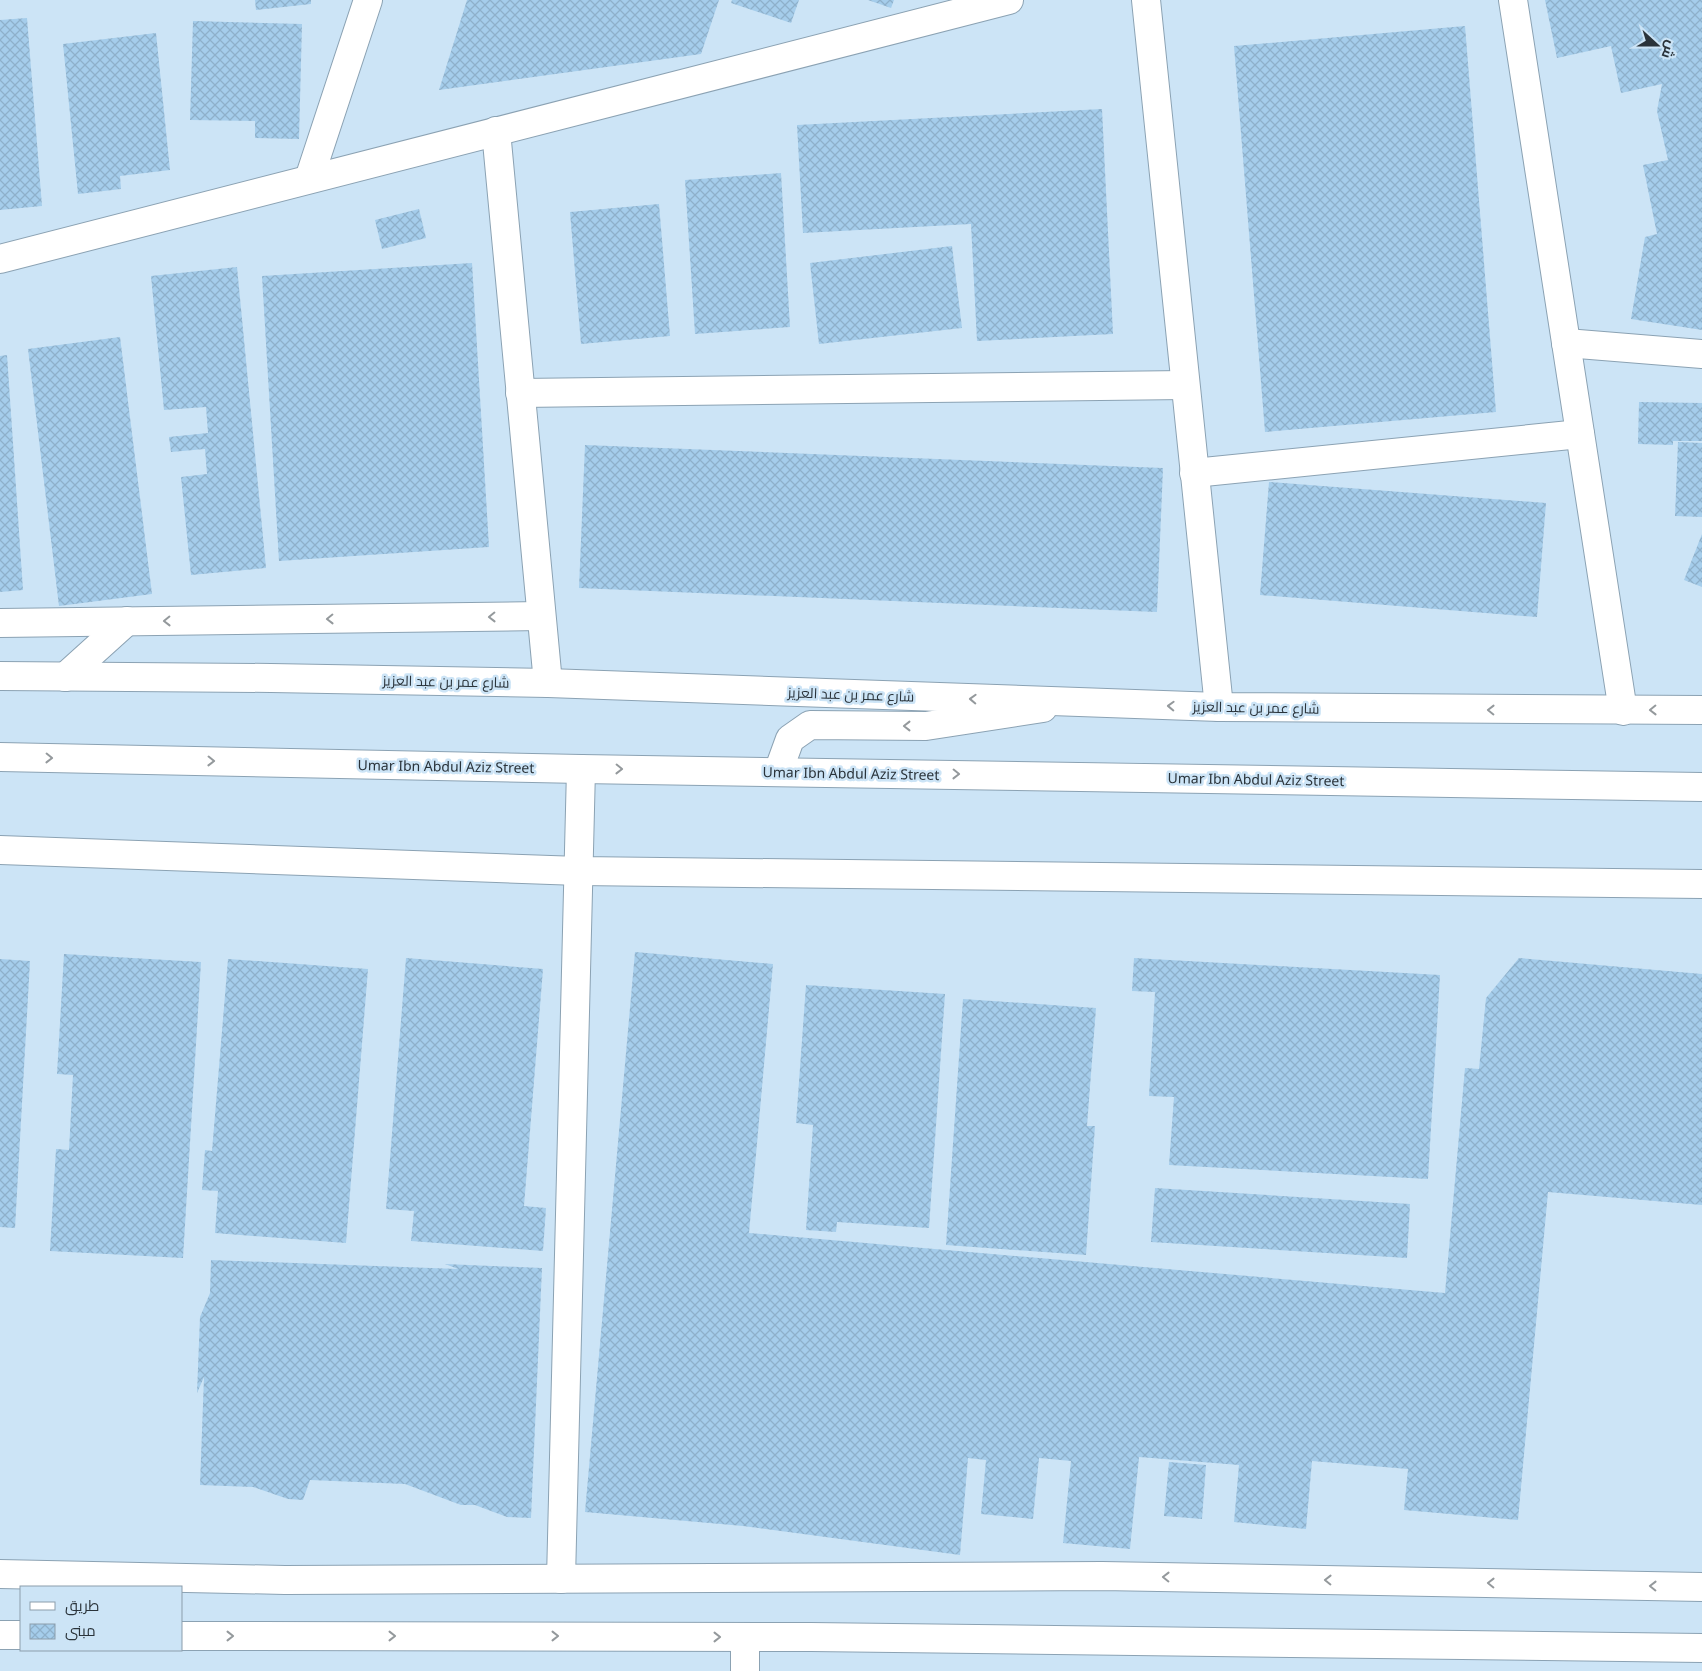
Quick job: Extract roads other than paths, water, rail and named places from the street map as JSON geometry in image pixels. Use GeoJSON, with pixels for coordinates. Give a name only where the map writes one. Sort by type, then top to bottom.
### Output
{"type":"FeatureCollection","features":[{"type":"Feature","properties":{"kind":"street"},"geometry":{"type":"LineString","coordinates":[[309,179],[368,0]]}},
{"type":"Feature","properties":{"kind":"street"},"geometry":{"type":"LineString","coordinates":[[0,259],[1010,0]]}},
{"type":"Feature","properties":{"kind":"street"},"geometry":{"type":"LineString","coordinates":[[1146,0],[1218,707]]}},
{"type":"Feature","properties":{"kind":"street"},"geometry":{"type":"LineString","coordinates":[[1513,0],[1623,711]]}},
{"type":"Feature","properties":{"kind":"street"},"geometry":{"type":"LineString","coordinates":[[496,131],[548,683]]}},
{"type":"Feature","properties":{"kind":"street"},"geometry":{"type":"LineString","coordinates":[[1566,343],[1702,354]]}},
{"type":"Feature","properties":{"kind":"street"},"geometry":{"type":"LineString","coordinates":[[520,393],[1185,385]]}},
{"type":"Feature","properties":{"kind":"street"},"geometry":{"type":"LineString","coordinates":[[1194,473],[1580,434]]}},
{"type":"Feature","properties":{"kind":"street"},"geometry":{"type":"LineString","coordinates":[[0,623],[541,616]]}},
{"type":"Feature","properties":{"kind":"street"},"geometry":{"type":"LineString","coordinates":[[65,677],[127,621]]}},
{"type":"Feature","properties":{"kind":"street","name":"شارع عمر بن عبد العزيز"},"geometry":{"type":"LineString","coordinates":[[0,676],[548,683],[1218,707],[1702,710]]}},
{"type":"Feature","properties":{"kind":"street"},"geometry":{"type":"LineString","coordinates":[[778,772],[790,739],[810,725],[926,726],[1077,702]]}},
{"type":"Feature","properties":{"kind":"street","name":"Umar Ibn Abdul Aziz Street"},"geometry":{"type":"LineString","coordinates":[[0,757],[1702,787]]}},
{"type":"Feature","properties":{"kind":"street"},"geometry":{"type":"LineString","coordinates":[[561,1579],[581,768]]}},
{"type":"Feature","properties":{"kind":"street"},"geometry":{"type":"LineString","coordinates":[[0,850],[579,871],[1702,884]]}},
{"type":"Feature","properties":{"kind":"street"},"geometry":{"type":"LineString","coordinates":[[0,1574],[285,1580],[1102,1576],[1702,1587]]}},
{"type":"Feature","properties":{"kind":"street"},"geometry":{"type":"LineString","coordinates":[[0,1635],[20,1635]]}},
{"type":"Feature","properties":{"kind":"street"},"geometry":{"type":"LineString","coordinates":[[182,1636],[745,1637],[1702,1648]]}},
{"type":"Feature","properties":{"kind":"street"},"geometry":{"type":"LineString","coordinates":[[745,1637],[745,1671]]}}]}
